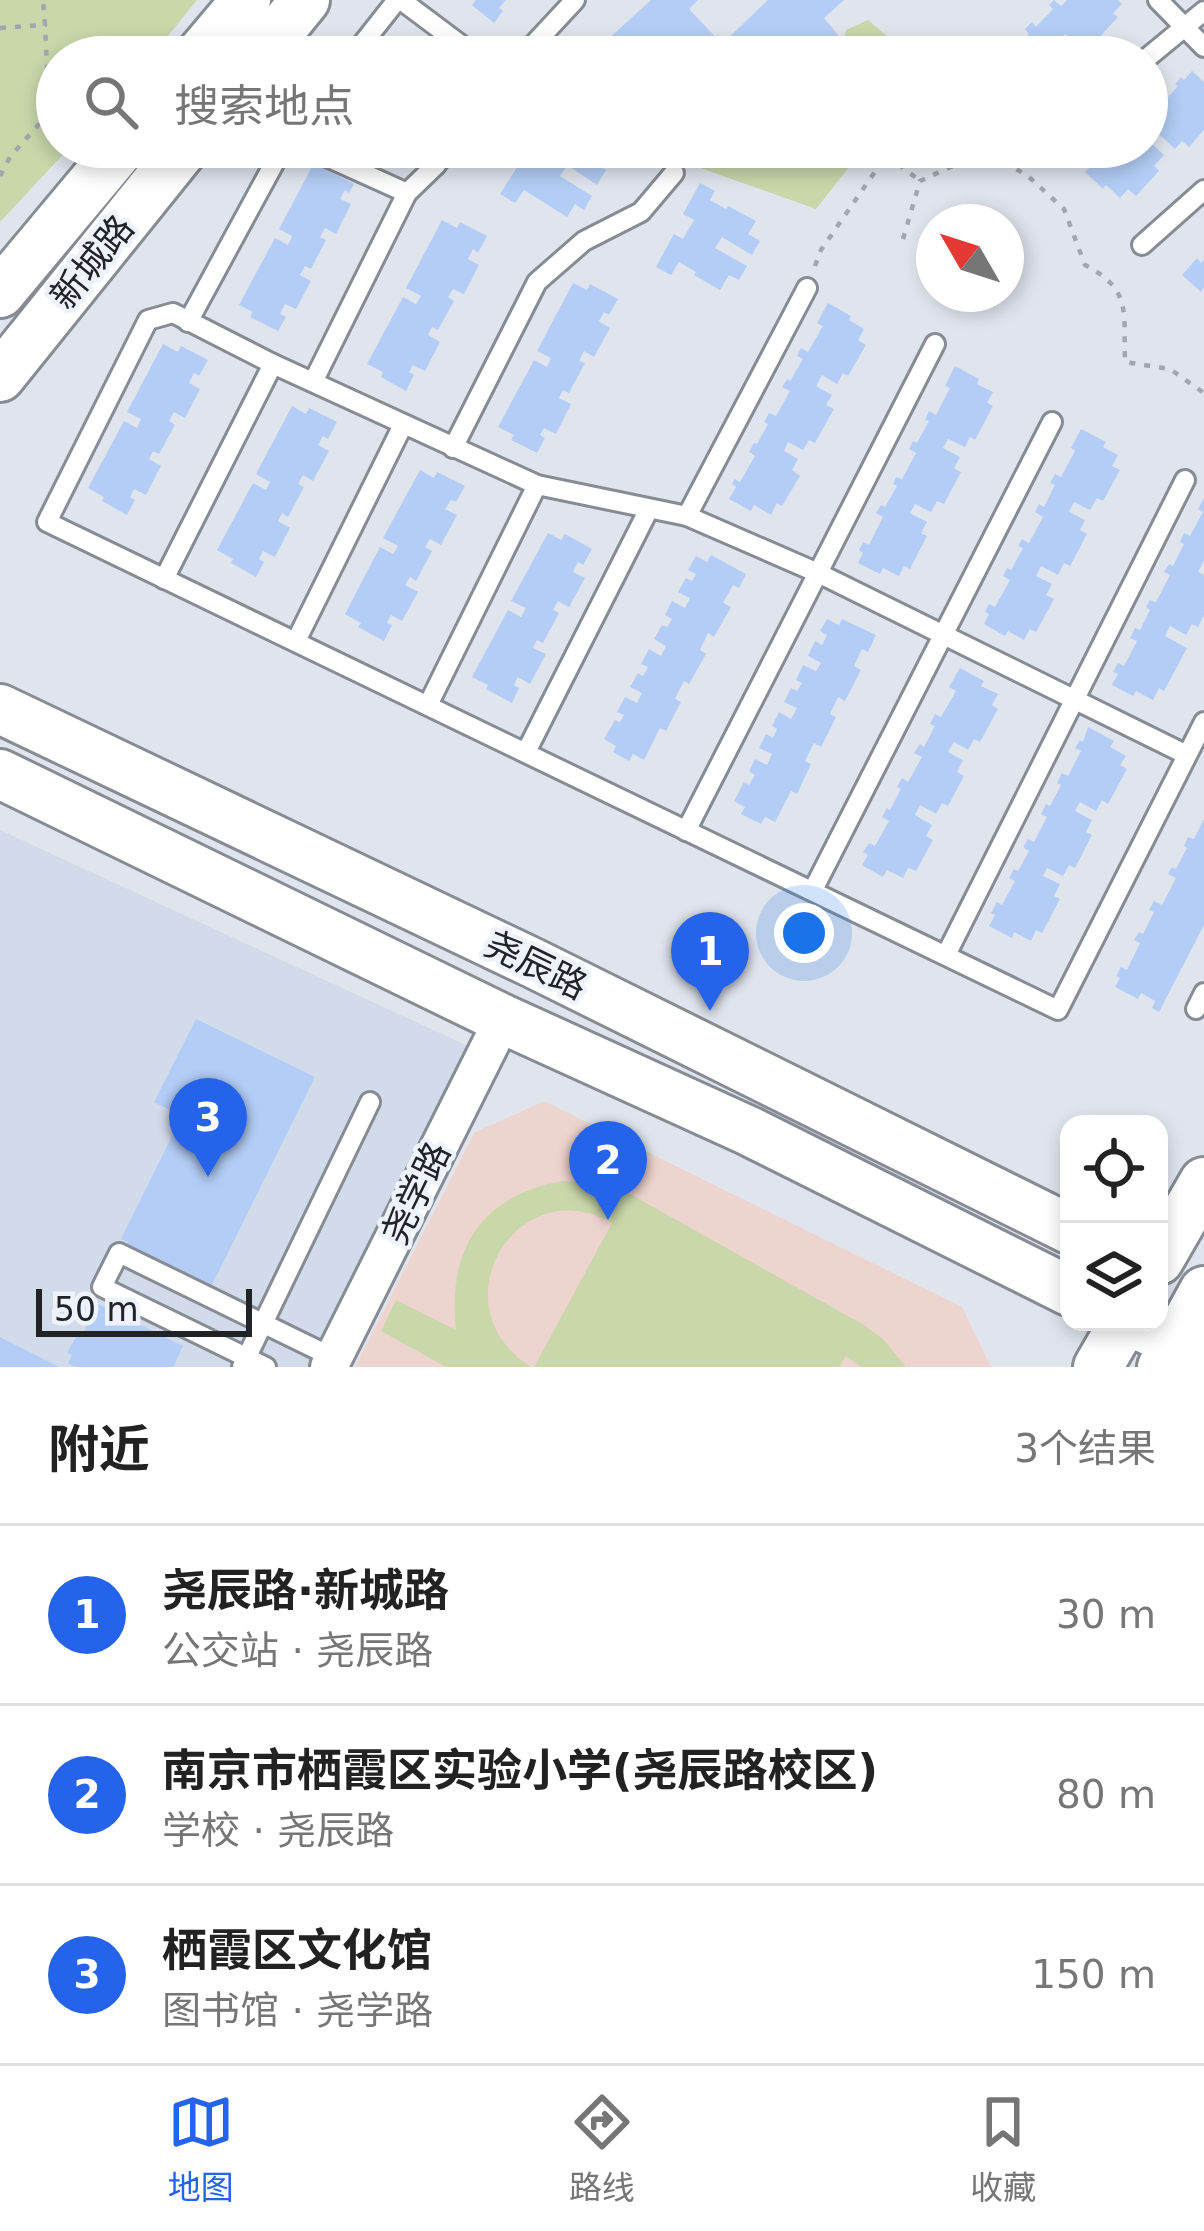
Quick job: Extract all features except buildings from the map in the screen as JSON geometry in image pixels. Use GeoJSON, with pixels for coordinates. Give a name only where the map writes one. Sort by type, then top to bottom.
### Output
{"type":"FeatureCollection","features":[{"type":"Feature","properties":{"kind":"main road"},"geometry":{"type":"LineString","coordinates":[[216,36],[246,0]]}},
{"type":"Feature","properties":{"kind":"main road"},"geometry":{"type":"LineString","coordinates":[[276,36],[305,0]]}},
{"type":"Feature","properties":{"kind":"main road","name":"新城路"},"geometry":{"type":"LineString","coordinates":[[0,293],[104,168]]}},
{"type":"Feature","properties":{"kind":"main road","name":"新城路"},"geometry":{"type":"LineString","coordinates":[[0,377],[168,168]]}},
{"type":"Feature","properties":{"kind":"main road","name":"尧辰路"},"geometry":{"type":"LineString","coordinates":[[0,709],[533,963],[1060,1225]]}},
{"type":"Feature","properties":{"kind":"main road","name":"尧辰路"},"geometry":{"type":"LineString","coordinates":[[0,774],[503,1019],[749,1131],[1060,1286]]}},
{"type":"Feature","properties":{"kind":"main road"},"geometry":{"type":"LineString","coordinates":[[1168,1244],[1204,1182]]}},
{"type":"Feature","properties":{"kind":"main road"},"geometry":{"type":"LineString","coordinates":[[1142,1331],[1181,1355],[1203,1294],[1168,1278]]}},
{"type":"Feature","properties":{"kind":"main road"},"geometry":{"type":"LineString","coordinates":[[1098,1367],[1121,1331]]}},
{"type":"Feature","properties":{"kind":"street","name":"尧学路"},"geometry":{"type":"LineString","coordinates":[[332,1363],[503,1019]]}},
{"type":"Feature","properties":{"kind":"lane"},"geometry":{"type":"LineString","coordinates":[[369,36],[399,0],[448,36]]}},
{"type":"Feature","properties":{"kind":"lane"},"geometry":{"type":"LineString","coordinates":[[542,36],[575,0]]}},
{"type":"Feature","properties":{"kind":"lane"},"geometry":{"type":"LineString","coordinates":[[1158,0],[1204,47]]}},
{"type":"Feature","properties":{"kind":"lane"},"geometry":{"type":"LineString","coordinates":[[1168,40],[1204,11]]}},
{"type":"Feature","properties":{"kind":"lane"},"geometry":{"type":"LineString","coordinates":[[188,322],[272,168]]}},
{"type":"Feature","properties":{"kind":"lane"},"geometry":{"type":"LineString","coordinates":[[352,168],[407,193]]}},
{"type":"Feature","properties":{"kind":"lane"},"geometry":{"type":"LineString","coordinates":[[313,382],[407,193],[433,168]]}},
{"type":"Feature","properties":{"kind":"lane"},"geometry":{"type":"LineString","coordinates":[[453,448],[537,282],[584,241],[641,212],[674,173]]}},
{"type":"Feature","properties":{"kind":"lane"},"geometry":{"type":"LineString","coordinates":[[1142,245],[1204,190]]}},
{"type":"Feature","properties":{"kind":"lane"},"geometry":{"type":"LineString","coordinates":[[687,516],[807,288]]}},
{"type":"Feature","properties":{"kind":"lane"},"geometry":{"type":"LineString","coordinates":[[1187,755],[818,573],[687,516],[537,485],[173,313],[148,320],[46,522],[1058,1010],[1204,722]]}},
{"type":"Feature","properties":{"kind":"lane"},"geometry":{"type":"LineString","coordinates":[[686,831],[935,344]]}},
{"type":"Feature","properties":{"kind":"lane"},"geometry":{"type":"LineString","coordinates":[[164,579],[273,364]]}},
{"type":"Feature","properties":{"kind":"lane"},"geometry":{"type":"LineString","coordinates":[[813,890],[1052,422]]}},
{"type":"Feature","properties":{"kind":"lane"},"geometry":{"type":"LineString","coordinates":[[296,641],[404,425]]}},
{"type":"Feature","properties":{"kind":"lane"},"geometry":{"type":"LineString","coordinates":[[946,955],[1185,480]]}},
{"type":"Feature","properties":{"kind":"lane"},"geometry":{"type":"LineString","coordinates":[[428,705],[537,485]]}},
{"type":"Feature","properties":{"kind":"lane"},"geometry":{"type":"LineString","coordinates":[[526,752],[650,509]]}},
{"type":"Feature","properties":{"kind":"lane"},"geometry":{"type":"LineString","coordinates":[[244,1362],[370,1102]]}},
{"type":"Feature","properties":{"kind":"lane"},"geometry":{"type":"LineString","coordinates":[[266,1367],[244,1362],[102,1287],[118,1253],[332,1363]]}},
{"type":"Feature","properties":{"kind":"path"},"geometry":{"type":"LineString","coordinates":[[43,0],[46,36]]}},
{"type":"Feature","properties":{"kind":"path"},"geometry":{"type":"LineString","coordinates":[[0,28],[45,26]]}},
{"type":"Feature","properties":{"kind":"path"},"geometry":{"type":"LineString","coordinates":[[0,176],[36,128]]}},
{"type":"Feature","properties":{"kind":"path"},"geometry":{"type":"LineString","coordinates":[[807,288],[821,250],[877,168]]}},
{"type":"Feature","properties":{"kind":"path"},"geometry":{"type":"LineString","coordinates":[[904,168],[920,181]]}},
{"type":"Feature","properties":{"kind":"path"},"geometry":{"type":"LineString","coordinates":[[903,239],[920,181],[948,168]]}},
{"type":"Feature","properties":{"kind":"path"},"geometry":{"type":"LineString","coordinates":[[1014,168],[1064,209],[1085,266],[1108,277],[1122,295],[1126,362],[1170,368],[1204,392]]}},
{"type":"Feature","properties":{"kind":"shaded area"},"geometry":{"type":"Polygon","coordinates":[[[0,830],[468,1046],[310,1367],[0,1367],[0,830]]]}},
{"type":"Feature","properties":{"kind":"shaded area"},"geometry":{"type":"Polygon","coordinates":[[[544,1101],[962,1307],[991,1367],[355,1367],[474,1133],[544,1101]]]}},
{"type":"Feature","properties":{"kind":"green space"},"geometry":{"type":"Polygon","coordinates":[[[0,0],[197,0],[168,36],[36,36],[36,168],[50,168],[0,222],[0,0]]]}},
{"type":"Feature","properties":{"kind":"green space"},"geometry":{"type":"Polygon","coordinates":[[[868,20],[887,36],[844,36],[846,30],[868,20]]]}},
{"type":"Feature","properties":{"kind":"green space"},"geometry":{"type":"Polygon","coordinates":[[[700,168],[848,168],[816,209],[700,168]]]}},
{"type":"Feature","properties":{"kind":"green space"},"geometry":{"type":"Polygon","coordinates":[[[563,1181],[608,1185],[630,1194],[864,1325],[906,1367],[861,1367],[846,1356],[839,1367],[534,1367],[612,1223],[578,1211],[546,1214],[519,1228],[500,1252],[489,1280],[490,1311],[503,1341],[531,1367],[446,1367],[381,1331],[396,1300],[456,1330],[457,1275],[475,1231],[510,1199],[563,1181]]]}},
{"type":"Feature","properties":{"kind":"place","name":"尧辰路·新城路"},"geometry":{"type":"Point","coordinates":[710,1011]}},
{"type":"Feature","properties":{"kind":"place","name":"栖霞区文化馆"},"geometry":{"type":"Point","coordinates":[208,1177]}},
{"type":"Feature","properties":{"kind":"place","name":"南京市栖霞区实验小学(尧辰路校区)"},"geometry":{"type":"Point","coordinates":[608,1220]}}]}
